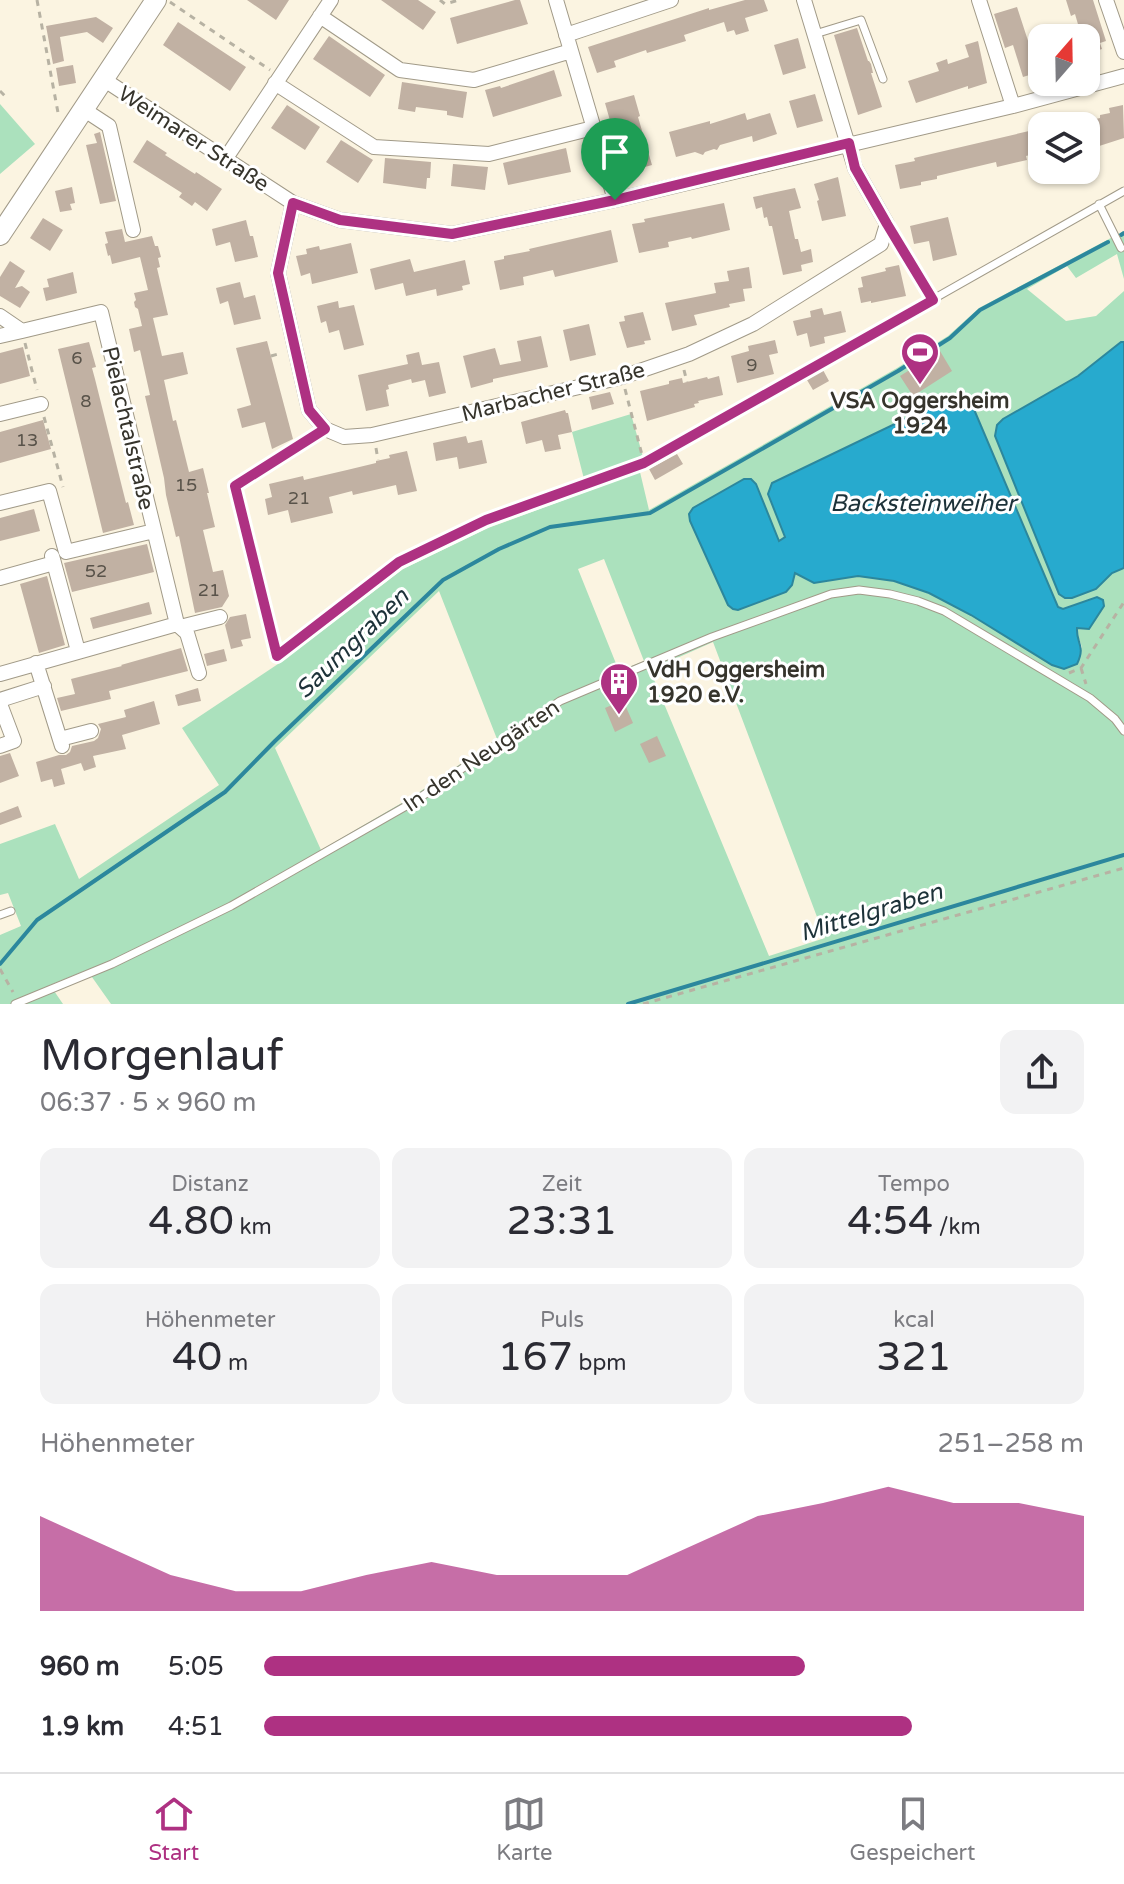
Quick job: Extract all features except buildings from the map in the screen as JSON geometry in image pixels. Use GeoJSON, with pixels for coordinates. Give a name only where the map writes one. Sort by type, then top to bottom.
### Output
{"type":"FeatureCollection","features":[{"type":"Feature","properties":{"kind":"street"},"geometry":{"type":"LineString","coordinates":[[0,235],[156,0]]}},
{"type":"Feature","properties":{"kind":"street"},"geometry":{"type":"LineString","coordinates":[[226,158],[331,0]]}},
{"type":"Feature","properties":{"kind":"street"},"geometry":{"type":"LineString","coordinates":[[556,0],[615,200]]}},
{"type":"Feature","properties":{"kind":"street"},"geometry":{"type":"LineString","coordinates":[[566,35],[671,0]]}},
{"type":"Feature","properties":{"kind":"street"},"geometry":{"type":"LineString","coordinates":[[804,0],[855,168],[887,224]]}},
{"type":"Feature","properties":{"kind":"street"},"geometry":{"type":"LineString","coordinates":[[979,0],[1013,106]]}},
{"type":"Feature","properties":{"kind":"street"},"geometry":{"type":"LineString","coordinates":[[1106,0],[1124,52]]}},
{"type":"Feature","properties":{"kind":"street"},"geometry":{"type":"LineString","coordinates":[[320,16],[400,70],[474,80],[571,51]]}},
{"type":"Feature","properties":{"kind":"street","name":"Weimarer Straße"},"geometry":{"type":"LineString","coordinates":[[103,79],[293,203],[340,220],[452,234],[615,200],[1013,106],[1124,76]]}},
{"type":"Feature","properties":{"kind":"street"},"geometry":{"type":"LineString","coordinates":[[277,80],[374,147],[489,154],[593,128]]}},
{"type":"Feature","properties":{"kind":"street"},"geometry":{"type":"LineString","coordinates":[[83,109],[109,126],[133,230]]}},
{"type":"Feature","properties":{"kind":"street"},"geometry":{"type":"LineString","coordinates":[[293,203],[278,273],[309,410],[325,429]]}},
{"type":"Feature","properties":{"kind":"street","name":"Marbacher Straße"},"geometry":{"type":"LineString","coordinates":[[325,429],[344,437],[372,435],[622,377],[689,354],[753,324],[881,244],[887,224]]}},
{"type":"Feature","properties":{"kind":"street","name":"Pielachtalstraße"},"geometry":{"type":"LineString","coordinates":[[0,336],[101,312],[178,625],[187,633],[199,673]]}},
{"type":"Feature","properties":{"kind":"street"},"geometry":{"type":"LineString","coordinates":[[0,316],[22,331]]}},
{"type":"Feature","properties":{"kind":"street"},"geometry":{"type":"LineString","coordinates":[[0,414],[41,404]]}},
{"type":"Feature","properties":{"kind":"street"},"geometry":{"type":"LineString","coordinates":[[0,503],[49,491],[66,552]]}},
{"type":"Feature","properties":{"kind":"street"},"geometry":{"type":"LineString","coordinates":[[78,651],[51,555],[154,531]]}},
{"type":"Feature","properties":{"kind":"street"},"geometry":{"type":"LineString","coordinates":[[0,578],[54,563]]}},
{"type":"Feature","properties":{"kind":"street"},"geometry":{"type":"LineString","coordinates":[[0,674],[178,625],[220,617]]}},
{"type":"Feature","properties":{"kind":"street"},"geometry":{"type":"LineString","coordinates":[[36,663],[61,743],[91,731]]}},
{"type":"Feature","properties":{"kind":"street"},"geometry":{"type":"LineString","coordinates":[[0,746],[14,741],[0,702],[44,686]]}},
{"type":"Feature","properties":{"kind":"lane"},"geometry":{"type":"LineString","coordinates":[[815,34],[861,20],[883,79]]}},
{"type":"Feature","properties":{"kind":"lane"},"geometry":{"type":"LineString","coordinates":[[325,429],[235,486],[277,656],[399,562],[486,520],[644,463],[1124,191]]}},
{"type":"Feature","properties":{"kind":"lane"},"geometry":{"type":"LineString","coordinates":[[1099,204],[1121,248]]}},
{"type":"Feature","properties":{"kind":"lane","name":"In den Neugärten"},"geometry":{"type":"LineString","coordinates":[[17,1003],[112,964],[231,906],[415,801],[560,701],[712,637],[831,594],[859,590],[890,594],[944,611],[1090,698],[1124,731]]}},
{"type":"Feature","properties":{"kind":"lane"},"geometry":{"type":"LineString","coordinates":[[0,915],[11,911]]}},
{"type":"Feature","properties":{"kind":"path"},"geometry":{"type":"LineString","coordinates":[[37,0],[63,140]]}},
{"type":"Feature","properties":{"kind":"path"},"geometry":{"type":"LineString","coordinates":[[167,0],[277,80]]}},
{"type":"Feature","properties":{"kind":"path"},"geometry":{"type":"LineString","coordinates":[[440,0],[445,4],[459,0]]}},
{"type":"Feature","properties":{"kind":"path"},"geometry":{"type":"LineString","coordinates":[[0,91],[6,97]]}},
{"type":"Feature","properties":{"kind":"path"},"geometry":{"type":"LineString","coordinates":[[887,224],[933,300]]}},
{"type":"Feature","properties":{"kind":"path"},"geometry":{"type":"LineString","coordinates":[[622,377],[644,463]]}},
{"type":"Feature","properties":{"kind":"path"},"geometry":{"type":"LineString","coordinates":[[1056,678],[1081,668],[1124,602]]}},
{"type":"Feature","properties":{"kind":"path"},"geometry":{"type":"LineString","coordinates":[[643,1004],[1124,868]]}},
{"type":"Feature","properties":{"kind":"path"},"geometry":{"type":"LineString","coordinates":[[1,971],[17,1003]]}},
{"type":"Feature","properties":{"kind":"green space"},"geometry":{"type":"Polygon","coordinates":[[[0,104],[35,144],[0,174],[0,104]]]}},
{"type":"Feature","properties":{"kind":"green space"},"geometry":{"type":"Polygon","coordinates":[[[1124,231],[1124,279],[1117,254],[1076,278],[1067,266],[1027,289],[1066,321],[1096,316],[1124,291],[1124,342],[1078,376],[1031,521],[1037,541],[1096,589],[1112,573],[1124,568],[1124,1004],[111,1004],[87,970],[50,985],[63,1004],[0,1004],[0,935],[21,926],[8,893],[0,895],[0,844],[55,824],[79,879],[219,785],[182,728],[281,662],[403,569],[488,528],[640,472],[649,510],[897,368],[948,336],[979,308],[1124,231]],[[970,400],[768,494],[786,538],[778,542],[756,484],[733,609],[795,572],[821,582],[868,577],[895,582],[937,597],[1052,665],[1064,669],[1082,647],[1076,631],[1097,597],[1062,609],[1058,607],[970,400]],[[604,559],[578,569],[619,671],[644,661],[604,559]],[[439,591],[275,748],[321,850],[412,797],[497,739],[439,591]],[[713,642],[650,670],[769,956],[825,938],[713,642]]]}},
{"type":"Feature","properties":{"kind":"green space"},"geometry":{"type":"Polygon","coordinates":[[[631,414],[643,457],[629,465],[584,479],[572,432],[631,414]]]}},
{"type":"Feature","properties":{"kind":"water","name":"Backsteinweiher"},"geometry":{"type":"Polygon","coordinates":[[[1124,342],[1124,568],[1112,573],[1096,589],[1065,598],[1059,594],[995,436],[997,425],[1078,376],[1124,342]]]}},
{"type":"Feature","properties":{"kind":"water","name":"Backsteinweiher"},"geometry":{"type":"Polygon","coordinates":[[[955,395],[963,395],[970,400],[1058,607],[1063,609],[1097,597],[1103,600],[1104,606],[1089,629],[1077,628],[1081,648],[1077,664],[1064,669],[1052,665],[971,615],[929,593],[894,581],[858,576],[814,583],[795,573],[792,585],[786,592],[738,610],[728,605],[690,521],[689,514],[693,508],[744,479],[751,479],[756,484],[779,541],[785,537],[768,494],[772,483],[955,395]]]}},
{"type":"Feature","properties":{"kind":"waterway","name":"Saumgraben"},"geometry":{"type":"LineString","coordinates":[[0,964],[37,920],[225,792],[443,580],[499,549],[550,527],[650,513],[898,371],[950,338],[980,310],[1108,242]]}},
{"type":"Feature","properties":{"kind":"waterway","name":"Mittelgraben"},"geometry":{"type":"LineString","coordinates":[[628,1004],[1124,855]]}},
{"type":"Feature","properties":{"kind":"place","name":"VSA Oggersheim 1924"},"geometry":{"type":"Point","coordinates":[920,386]}},
{"type":"Feature","properties":{"kind":"place","name":"VdH Oggersheim 1920 e.V."},"geometry":{"type":"Point","coordinates":[619,716]}},
{"type":"Feature","properties":{"kind":"route"},"geometry":{"type":"LineString","coordinates":[[849,143],[855,168],[933,300],[644,463],[486,520],[399,562],[277,656],[235,486],[325,429],[309,410],[278,273],[293,203],[340,220],[452,234],[615,200],[849,143]]}}]}
